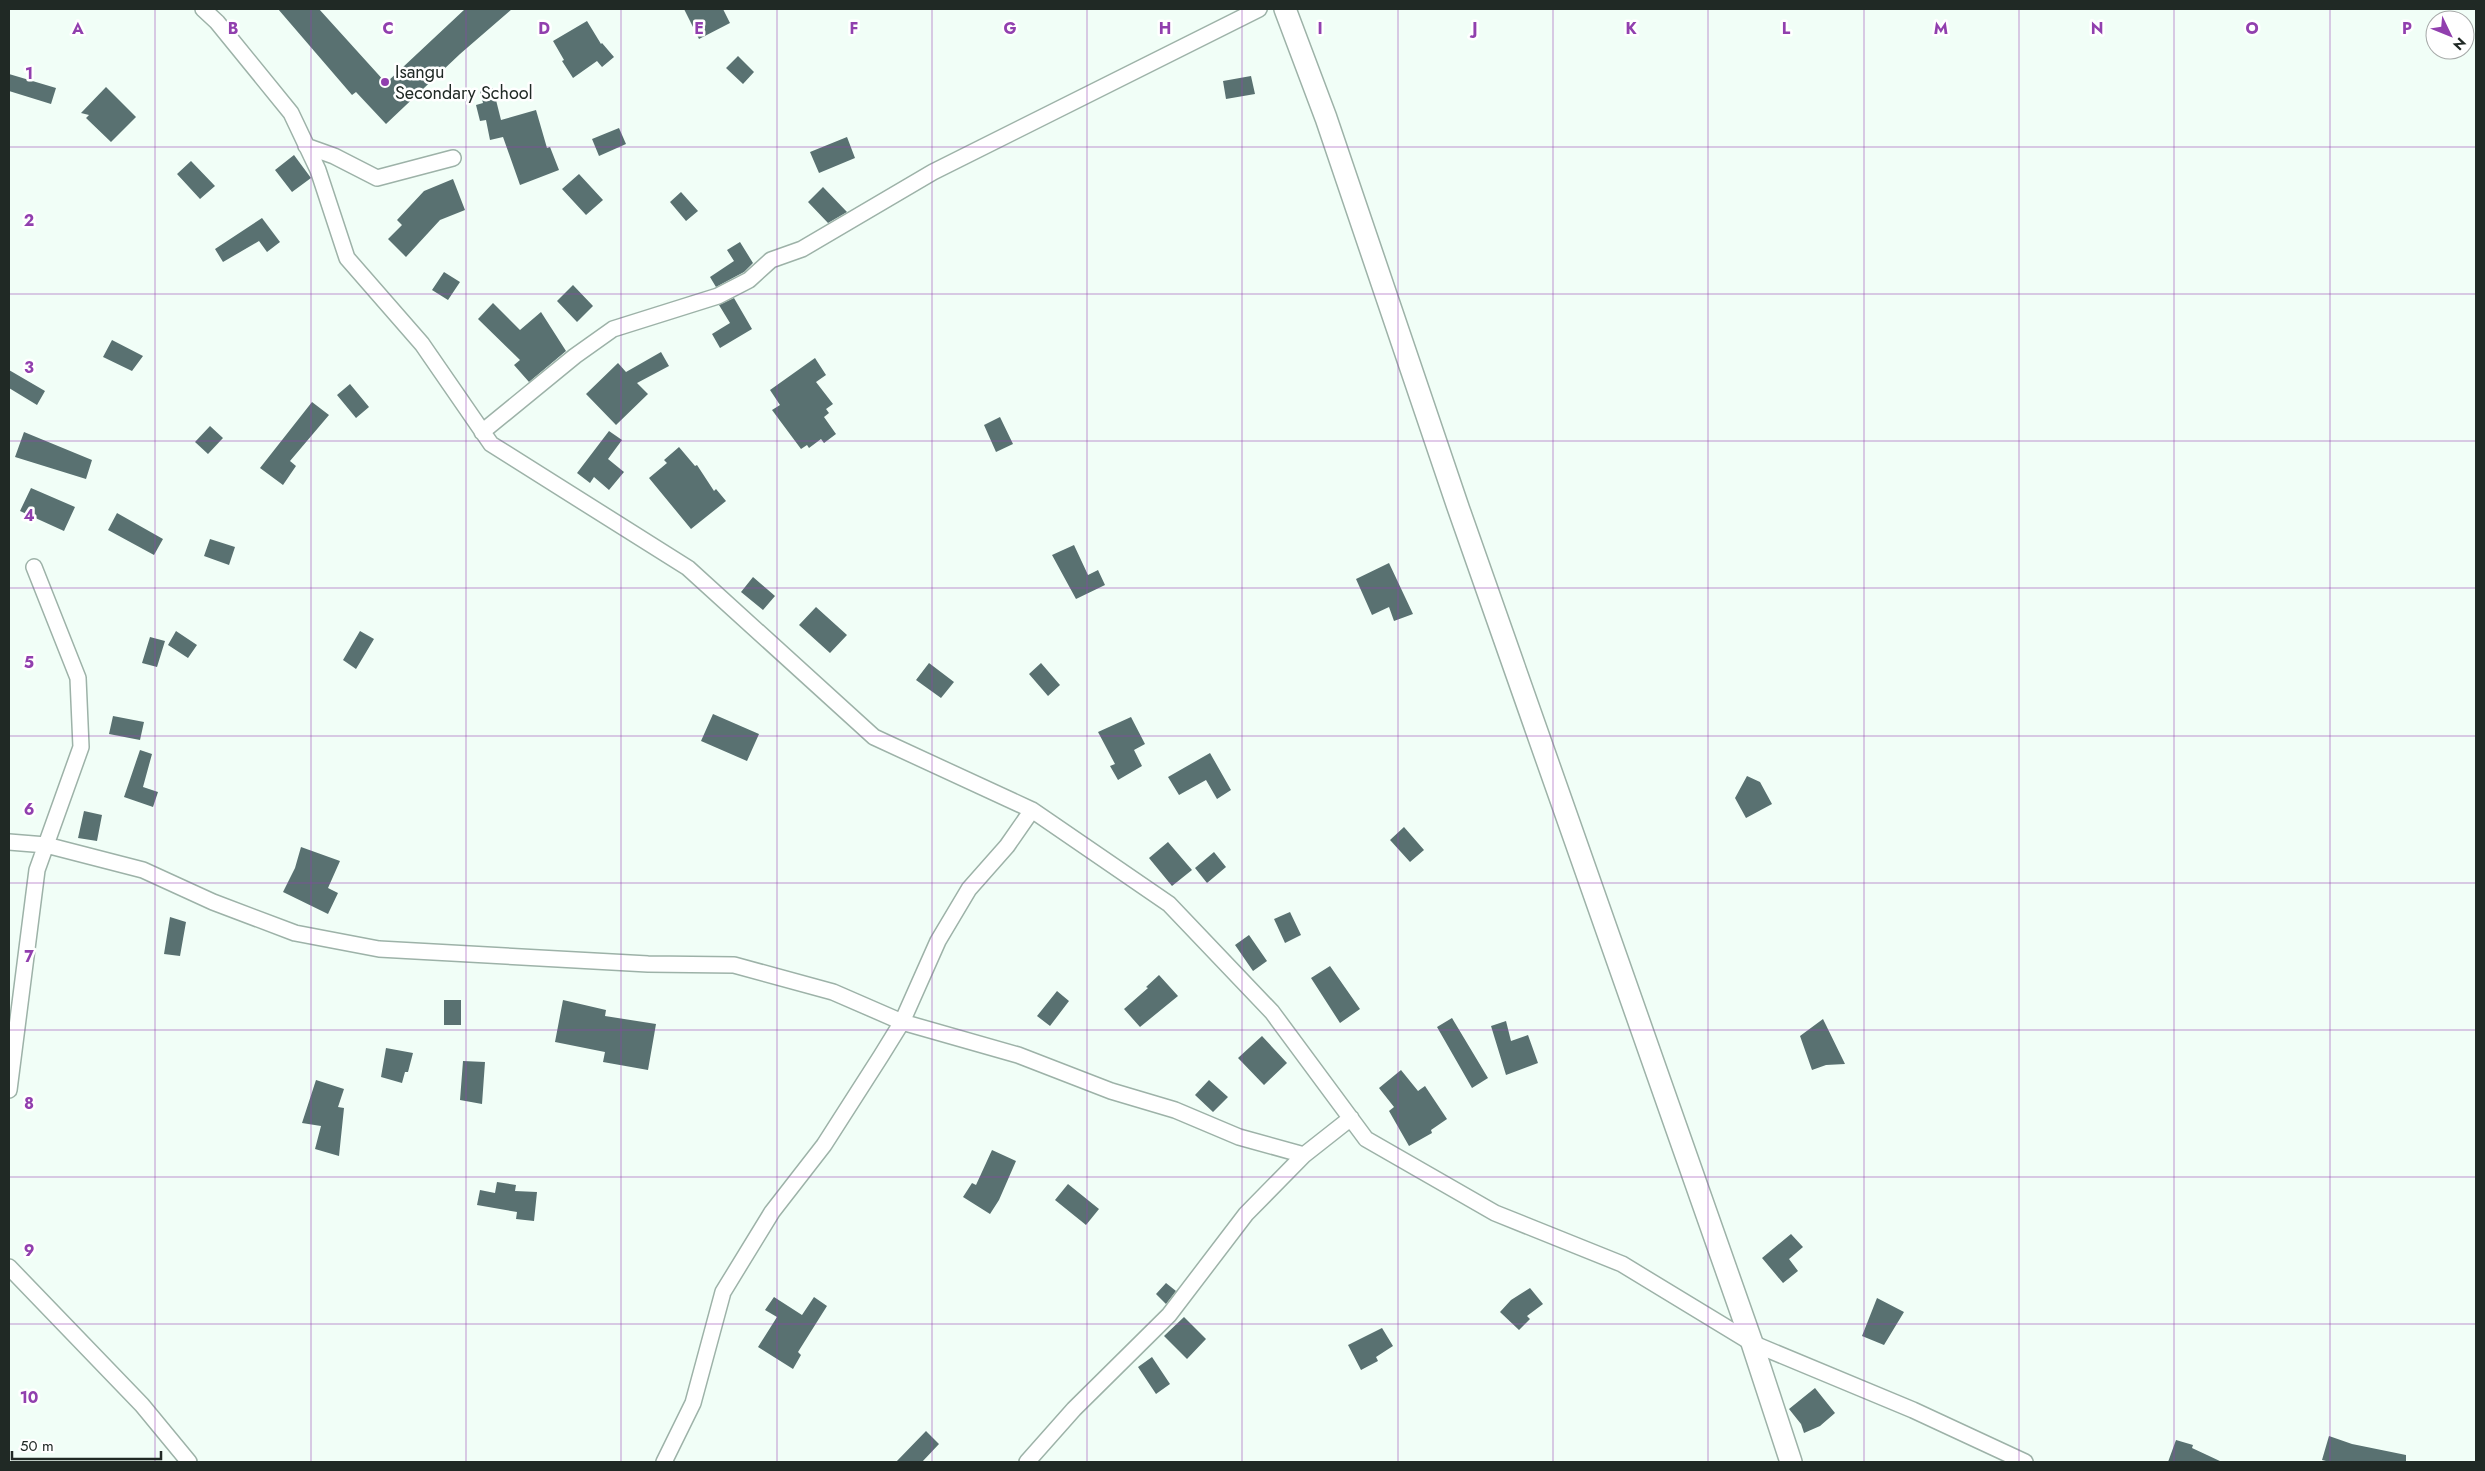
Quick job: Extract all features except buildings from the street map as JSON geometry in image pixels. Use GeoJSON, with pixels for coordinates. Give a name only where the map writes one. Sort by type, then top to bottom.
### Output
{"type":"FeatureCollection","features":[{"type":"Feature","properties":{"kind":"street"},"geometry":{"type":"LineString","coordinates":[[203,9],[218,22],[291,113],[318,170],[347,258],[422,344],[491,444],[688,568],[874,737],[1032,810],[1169,904],[1272,1012],[1366,1139],[1495,1213],[1622,1264],[1752,1343],[1913,1410],[2025,1462]]}},
{"type":"Feature","properties":{"kind":"street"},"geometry":{"type":"LineString","coordinates":[[482,432],[575,356],[613,329],[718,296],[749,280],[771,260],[802,249],[933,172],[1259,9]]}},
{"type":"Feature","properties":{"kind":"street"},"geometry":{"type":"LineString","coordinates":[[1285,9],[1326,118],[1456,501],[1752,1343],[1790,1462]]}},
{"type":"Feature","properties":{"kind":"street"},"geometry":{"type":"LineString","coordinates":[[306,146],[334,156],[377,178],[453,158]]}},
{"type":"Feature","properties":{"kind":"street"},"geometry":{"type":"LineString","coordinates":[[9,1090],[37,870],[81,747],[78,678],[34,567]]}},
{"type":"Feature","properties":{"kind":"street"},"geometry":{"type":"LineString","coordinates":[[664,1462],[693,1403],[723,1292],[772,1212],[824,1145],[902,1022],[938,941],[970,889],[1007,846],[1032,810]]}},
{"type":"Feature","properties":{"kind":"street"},"geometry":{"type":"LineString","coordinates":[[9,842],[46,845],[143,870],[212,902],[294,933],[378,949],[648,964],[734,965],[833,992],[902,1022],[1018,1055],[1111,1091],[1175,1110],[1238,1137],[1304,1155]]}},
{"type":"Feature","properties":{"kind":"street"},"geometry":{"type":"LineString","coordinates":[[1027,1462],[1074,1410],[1169,1315],[1246,1214],[1304,1155],[1351,1118]]}},
{"type":"Feature","properties":{"kind":"street"},"geometry":{"type":"LineString","coordinates":[[9,1267],[142,1405],[189,1462]]}},
{"type":"Feature","properties":{"kind":"place","name":"Isangu Secondary School"},"geometry":{"type":"Point","coordinates":[385,82]}}]}
